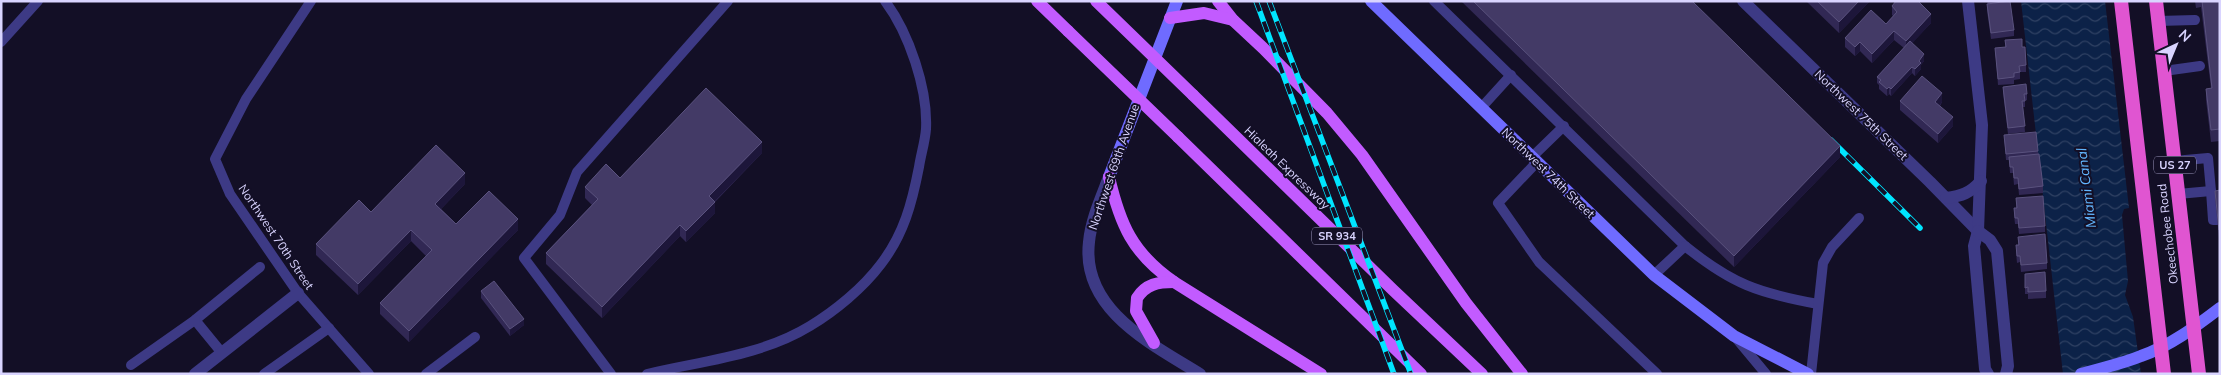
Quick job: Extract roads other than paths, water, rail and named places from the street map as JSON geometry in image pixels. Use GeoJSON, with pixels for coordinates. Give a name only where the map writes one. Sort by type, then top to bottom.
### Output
{"type":"FeatureCollection","features":[{"type":"Feature","properties":{"kind":"highway","name":"Okeechobee Road"},"geometry":{"type":"LineString","coordinates":[[2121,1],[2164,374]]}},
{"type":"Feature","properties":{"kind":"highway","name":"Okeechobee Road"},"geometry":{"type":"LineString","coordinates":[[2156,1],[2200,374]]}},
{"type":"Feature","properties":{"kind":"main road","name":"SR 934"},"geometry":{"type":"LineString","coordinates":[[1037,1],[1422,374]]}},
{"type":"Feature","properties":{"kind":"main road","name":"Hialeah Expressway"},"geometry":{"type":"LineString","coordinates":[[1096,1],[1482,374]]}},
{"type":"Feature","properties":{"kind":"main road","name":"Northwest 69th Avenue"},"geometry":{"type":"LineString","coordinates":[[1109,177],[1177,1]]}},
{"type":"Feature","properties":{"kind":"main road"},"geometry":{"type":"LineString","coordinates":[[1218,1],[1233,20],[1327,113],[1362,155],[1466,303],[1522,374]]}},
{"type":"Feature","properties":{"kind":"main road","name":"Northwest 74th Street"},"geometry":{"type":"LineString","coordinates":[[1371,1],[1654,274],[1734,336],[1809,374]]}},
{"type":"Feature","properties":{"kind":"main road"},"geometry":{"type":"LineString","coordinates":[[1170,18],[1204,14],[1233,20]]}},
{"type":"Feature","properties":{"kind":"main road"},"geometry":{"type":"LineString","coordinates":[[1109,177],[1117,210],[1136,246],[1152,265],[1174,282],[1322,374]]}},
{"type":"Feature","properties":{"kind":"main road"},"geometry":{"type":"LineString","coordinates":[[1154,343],[1136,311],[1137,298],[1150,285],[1174,282]]}},
{"type":"Feature","properties":{"kind":"main road"},"geometry":{"type":"LineString","coordinates":[[2081,374],[2140,357],[2161,348],[2194,328],[2220,308]]}},
{"type":"Feature","properties":{"kind":"street","name":"Northwest 75th Street"},"geometry":{"type":"LineString","coordinates":[[1743,1],[1978,231],[1990,240],[1997,251],[2008,366],[2006,374]]}},
{"type":"Feature","properties":{"kind":"street"},"geometry":{"type":"LineString","coordinates":[[1968,1],[1982,125],[1978,231],[1974,246],[1985,369],[1988,374]]}},
{"type":"Feature","properties":{"kind":"street","name":"Northwest 69th Avenue"},"geometry":{"type":"LineString","coordinates":[[1109,177],[1091,231],[1089,257],[1097,289],[1110,310],[1126,325],[1199,373]]}},
{"type":"Feature","properties":{"kind":"street"},"geometry":{"type":"LineString","coordinates":[[1946,198],[1970,192],[1981,180]]}},
{"type":"Feature","properties":{"kind":"street"},"geometry":{"type":"LineString","coordinates":[[195,374],[298,293]]}},
{"type":"Feature","properties":{"kind":"lane"},"geometry":{"type":"LineString","coordinates":[[1,42],[38,1]]}},
{"type":"Feature","properties":{"kind":"lane","name":"Northwest 70th Street"},"geometry":{"type":"LineString","coordinates":[[311,1],[246,99],[215,159],[230,194],[298,293],[369,374]]}},
{"type":"Feature","properties":{"kind":"lane"},"geometry":{"type":"LineString","coordinates":[[611,374],[524,258],[560,215],[577,172],[728,1]]}},
{"type":"Feature","properties":{"kind":"lane"},"geometry":{"type":"LineString","coordinates":[[647,374],[760,348],[808,327],[857,290],[880,265],[899,236],[911,206],[926,128],[921,86],[909,43],[885,1]]}},
{"type":"Feature","properties":{"kind":"lane"},"geometry":{"type":"LineString","coordinates":[[1434,1],[1685,246],[1711,267],[1745,286],[1781,297],[1818,304]]}},
{"type":"Feature","properties":{"kind":"lane"},"geometry":{"type":"LineString","coordinates":[[2158,21],[2195,20]]}},
{"type":"Feature","properties":{"kind":"lane"},"geometry":{"type":"LineString","coordinates":[[2164,71],[2200,66]]}},
{"type":"Feature","properties":{"kind":"lane"},"geometry":{"type":"LineString","coordinates":[[1481,108],[1511,75]]}},
{"type":"Feature","properties":{"kind":"lane"},"geometry":{"type":"LineString","coordinates":[[1564,126],[1498,203],[1539,262],[1657,374]]}},
{"type":"Feature","properties":{"kind":"lane"},"geometry":{"type":"LineString","coordinates":[[2174,162],[2208,158],[2213,220],[2217,220]]}},
{"type":"Feature","properties":{"kind":"lane"},"geometry":{"type":"LineString","coordinates":[[2178,194],[2211,191]]}},
{"type":"Feature","properties":{"kind":"lane"},"geometry":{"type":"LineString","coordinates":[[1809,374],[1823,263],[1832,247],[1859,218]]}},
{"type":"Feature","properties":{"kind":"lane"},"geometry":{"type":"LineString","coordinates":[[1654,274],[1685,246]]}},
{"type":"Feature","properties":{"kind":"lane"},"geometry":{"type":"LineString","coordinates":[[131,365],[195,320],[260,267]]}},
{"type":"Feature","properties":{"kind":"lane"},"geometry":{"type":"LineString","coordinates":[[195,320],[222,352]]}},
{"type":"Feature","properties":{"kind":"lane"},"geometry":{"type":"LineString","coordinates":[[264,374],[329,328]]}},
{"type":"Feature","properties":{"kind":"lane","name":"Northwest 74th Street"},"geometry":{"type":"LineString","coordinates":[[1734,336],[1766,374]]}},
{"type":"Feature","properties":{"kind":"lane"},"geometry":{"type":"LineString","coordinates":[[426,374],[474,337]]}},
{"type":"Feature","properties":{"kind":"water","name":"Miami Canal"},"geometry":{"type":"Polygon","coordinates":[[[2021,1],[2105,1],[2129,208],[2124,209],[2122,215],[2128,281],[2125,295],[2133,317],[2141,374],[2063,374],[2021,1]]]}},
{"type":"Feature","properties":{"kind":"railway"},"geometry":{"type":"LineString","coordinates":[[1256,1],[1394,374]]}},
{"type":"Feature","properties":{"kind":"railway"},"geometry":{"type":"LineString","coordinates":[[1269,1],[1411,374]]}},
{"type":"Feature","properties":{"kind":"railway"},"geometry":{"type":"LineString","coordinates":[[1831,140],[1920,228]]}}]}
